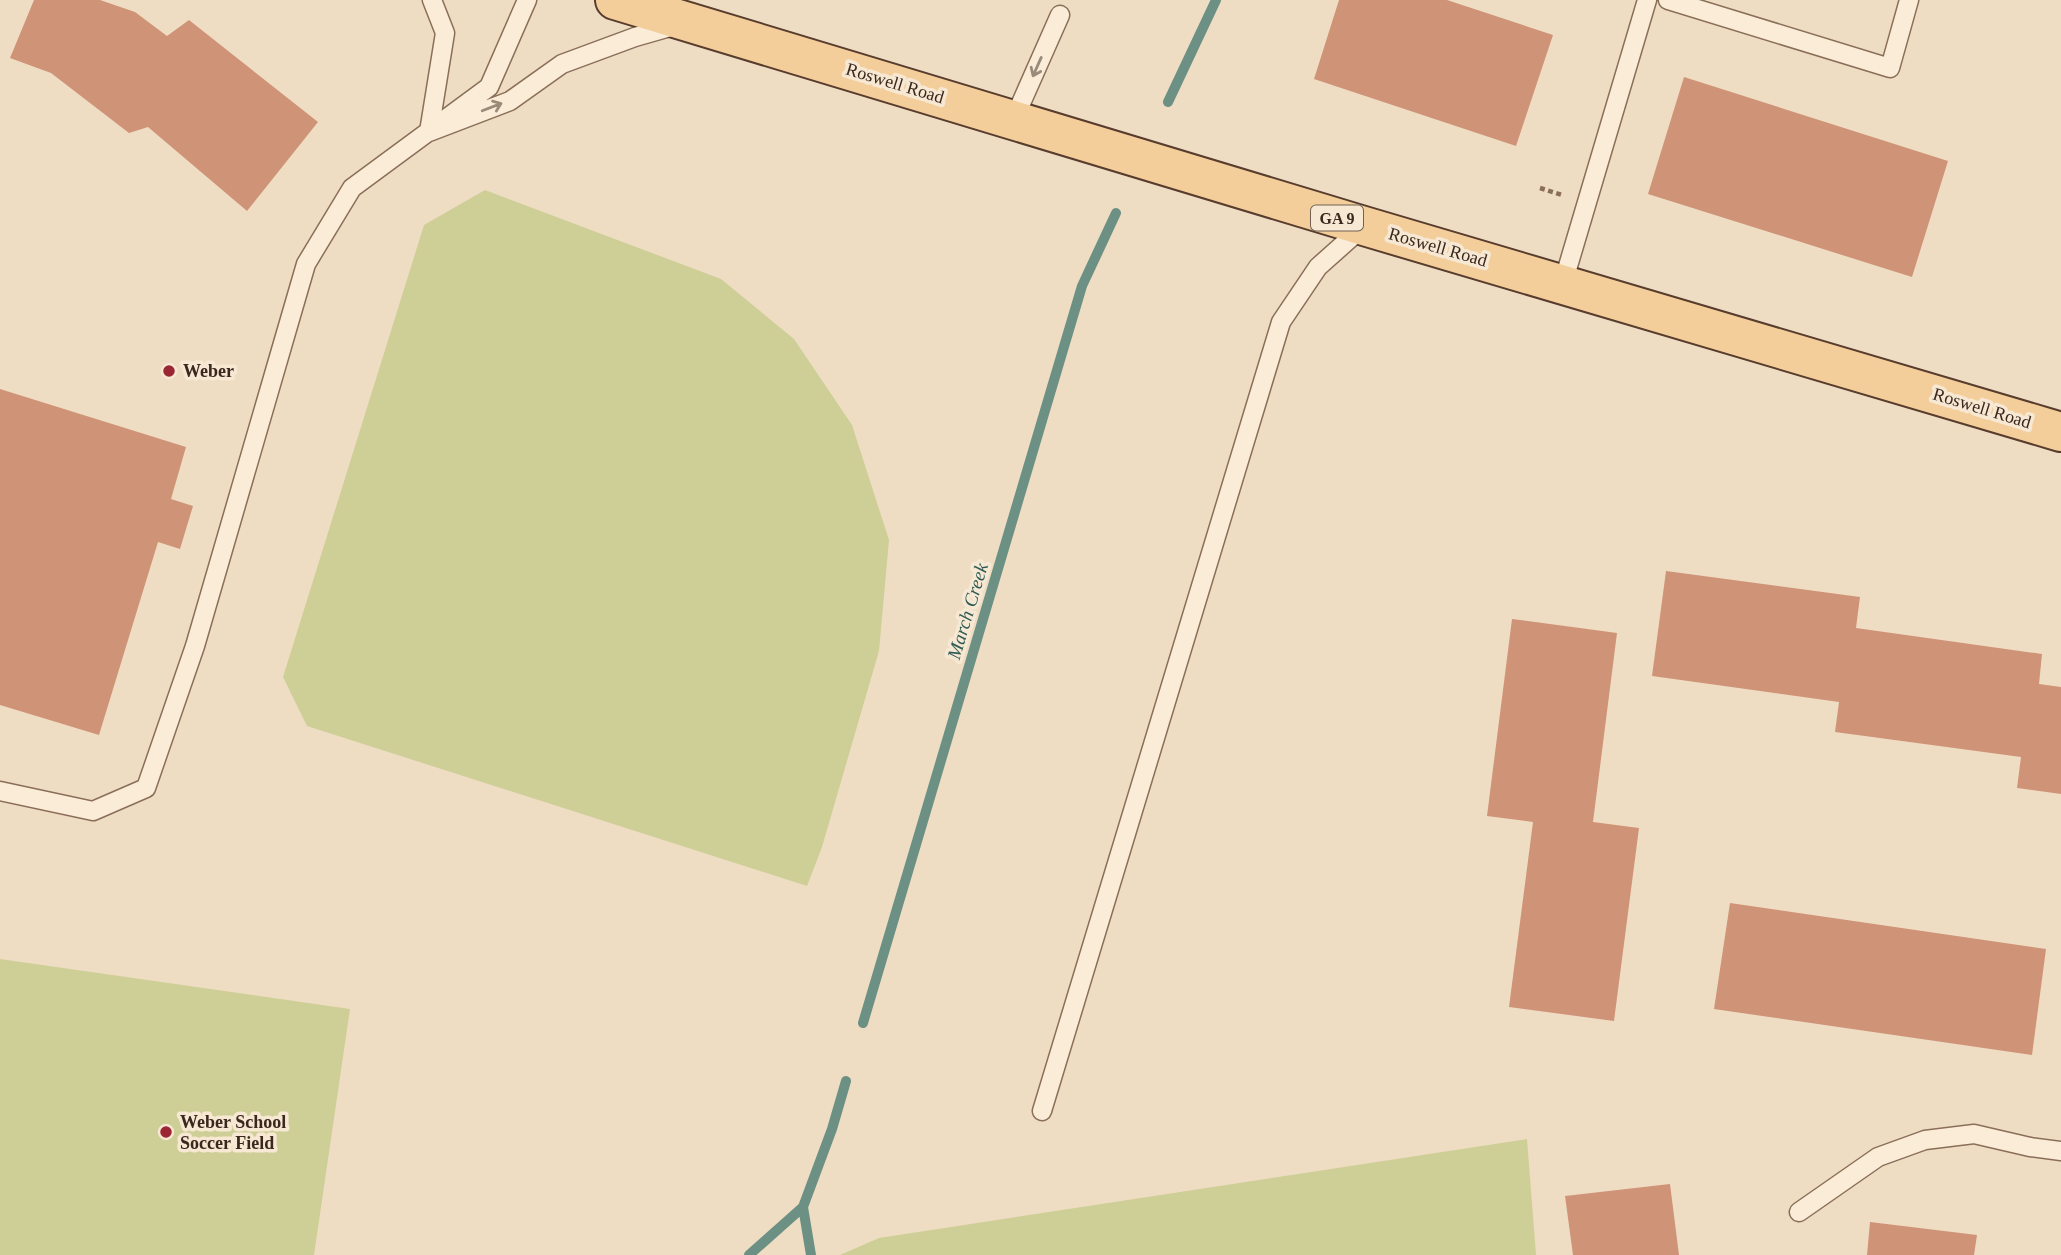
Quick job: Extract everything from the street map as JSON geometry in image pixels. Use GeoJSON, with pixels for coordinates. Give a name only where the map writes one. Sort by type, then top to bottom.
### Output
{"type":"FeatureCollection","features":[{"type":"Feature","properties":{"kind":"main road","name":"Roswell Road"},"geometry":{"type":"LineString","coordinates":[[615,0],[1364,226],[2061,432]]}},
{"type":"Feature","properties":{"kind":"lane"},"geometry":{"type":"LineString","coordinates":[[429,132],[445,33],[432,0]]}},
{"type":"Feature","properties":{"kind":"lane"},"geometry":{"type":"LineString","coordinates":[[0,791],[93,811],[146,788],[195,646],[306,264],[352,188],[489,87],[527,0]]}},
{"type":"Feature","properties":{"kind":"lane"},"geometry":{"type":"LineString","coordinates":[[1563,283],[1647,0]]}},
{"type":"Feature","properties":{"kind":"lane"},"geometry":{"type":"LineString","coordinates":[[1668,0],[1890,68],[1909,0]]}},
{"type":"Feature","properties":{"kind":"lane"},"geometry":{"type":"LineString","coordinates":[[1725,18],[1730,0]]}},
{"type":"Feature","properties":{"kind":"lane"},"geometry":{"type":"LineString","coordinates":[[1014,119],[1060,15]]}},
{"type":"Feature","properties":{"kind":"lane"},"geometry":{"type":"LineString","coordinates":[[429,132],[510,101],[562,64],[670,27],[708,28]]}},
{"type":"Feature","properties":{"kind":"lane"},"geometry":{"type":"LineString","coordinates":[[1042,1111],[1282,322],[1318,267],[1364,226]]}},
{"type":"Feature","properties":{"kind":"lane"},"geometry":{"type":"LineString","coordinates":[[1799,1212],[1878,1157],[1925,1140],[1974,1134],[2061,1151]]}},
{"type":"Feature","properties":{"kind":"path"},"geometry":{"type":"LineString","coordinates":[[1540,188],[1566,197]]}},
{"type":"Feature","properties":{"kind":"green space"},"geometry":{"type":"Polygon","coordinates":[[[485,190],[721,279],[794,339],[852,425],[889,540],[879,651],[822,847],[807,886],[307,726],[283,677],[424,225],[485,190]]]}},
{"type":"Feature","properties":{"kind":"green space","name":"Weber School Soccer Field"},"geometry":{"type":"Polygon","coordinates":[[[0,959],[350,1009],[314,1255],[0,1255],[0,959]]]}},
{"type":"Feature","properties":{"kind":"green space"},"geometry":{"type":"Polygon","coordinates":[[[1527,1139],[1536,1255],[840,1255],[879,1238],[1527,1139]]]}},
{"type":"Feature","properties":{"kind":"building"},"geometry":{"type":"Polygon","coordinates":[[[34,0],[100,0],[135,12],[167,36],[189,20],[318,122],[247,211],[148,127],[129,133],[51,73],[10,58],[34,0]]]}},
{"type":"Feature","properties":{"kind":"building"},"geometry":{"type":"Polygon","coordinates":[[[1339,0],[1447,0],[1553,35],[1516,146],[1314,79],[1339,0]]]}},
{"type":"Feature","properties":{"kind":"building"},"geometry":{"type":"Polygon","coordinates":[[[1684,77],[1948,161],[1912,277],[1648,194],[1684,77]]]}},
{"type":"Feature","properties":{"kind":"building"},"geometry":{"type":"Polygon","coordinates":[[[0,389],[186,447],[171,499],[193,506],[180,549],[158,542],[99,735],[0,705],[0,389]]]}},
{"type":"Feature","properties":{"kind":"building"},"geometry":{"type":"Polygon","coordinates":[[[1666,571],[1860,597],[1856,628],[2042,654],[2039,684],[2061,687],[2061,794],[2017,788],[2021,757],[1835,732],[1839,702],[1652,676],[1666,571]]]}},
{"type":"Feature","properties":{"kind":"building"},"geometry":{"type":"Polygon","coordinates":[[[1512,619],[1617,633],[1593,822],[1639,828],[1614,1021],[1509,1007],[1533,822],[1487,816],[1512,619]]]}},
{"type":"Feature","properties":{"kind":"building"},"geometry":{"type":"Polygon","coordinates":[[[1730,903],[2046,949],[2032,1055],[1714,1009],[1730,903]]]}},
{"type":"Feature","properties":{"kind":"building"},"geometry":{"type":"Polygon","coordinates":[[[1670,1184],[1679,1255],[1573,1255],[1565,1196],[1670,1184]]]}},
{"type":"Feature","properties":{"kind":"building"},"geometry":{"type":"Polygon","coordinates":[[[1870,1222],[1977,1235],[1974,1255],[1867,1255],[1870,1222]]]}},
{"type":"Feature","properties":{"kind":"waterway"},"geometry":{"type":"LineString","coordinates":[[1168,102],[1216,0]]}},
{"type":"Feature","properties":{"kind":"waterway","name":"March Creek"},"geometry":{"type":"LineString","coordinates":[[863,1023],[1082,286],[1116,213]]}},
{"type":"Feature","properties":{"kind":"waterway","name":"March Creek"},"geometry":{"type":"LineString","coordinates":[[749,1255],[803,1207],[832,1129],[846,1081]]}},
{"type":"Feature","properties":{"kind":"waterway"},"geometry":{"type":"LineString","coordinates":[[803,1207],[811,1255]]}},
{"type":"Feature","properties":{"kind":"place","name":"Weber"},"geometry":{"type":"Point","coordinates":[169,371]}},
{"type":"Feature","properties":{"kind":"place","name":"Weber School Soccer Field"},"geometry":{"type":"Point","coordinates":[166,1132]}}]}
